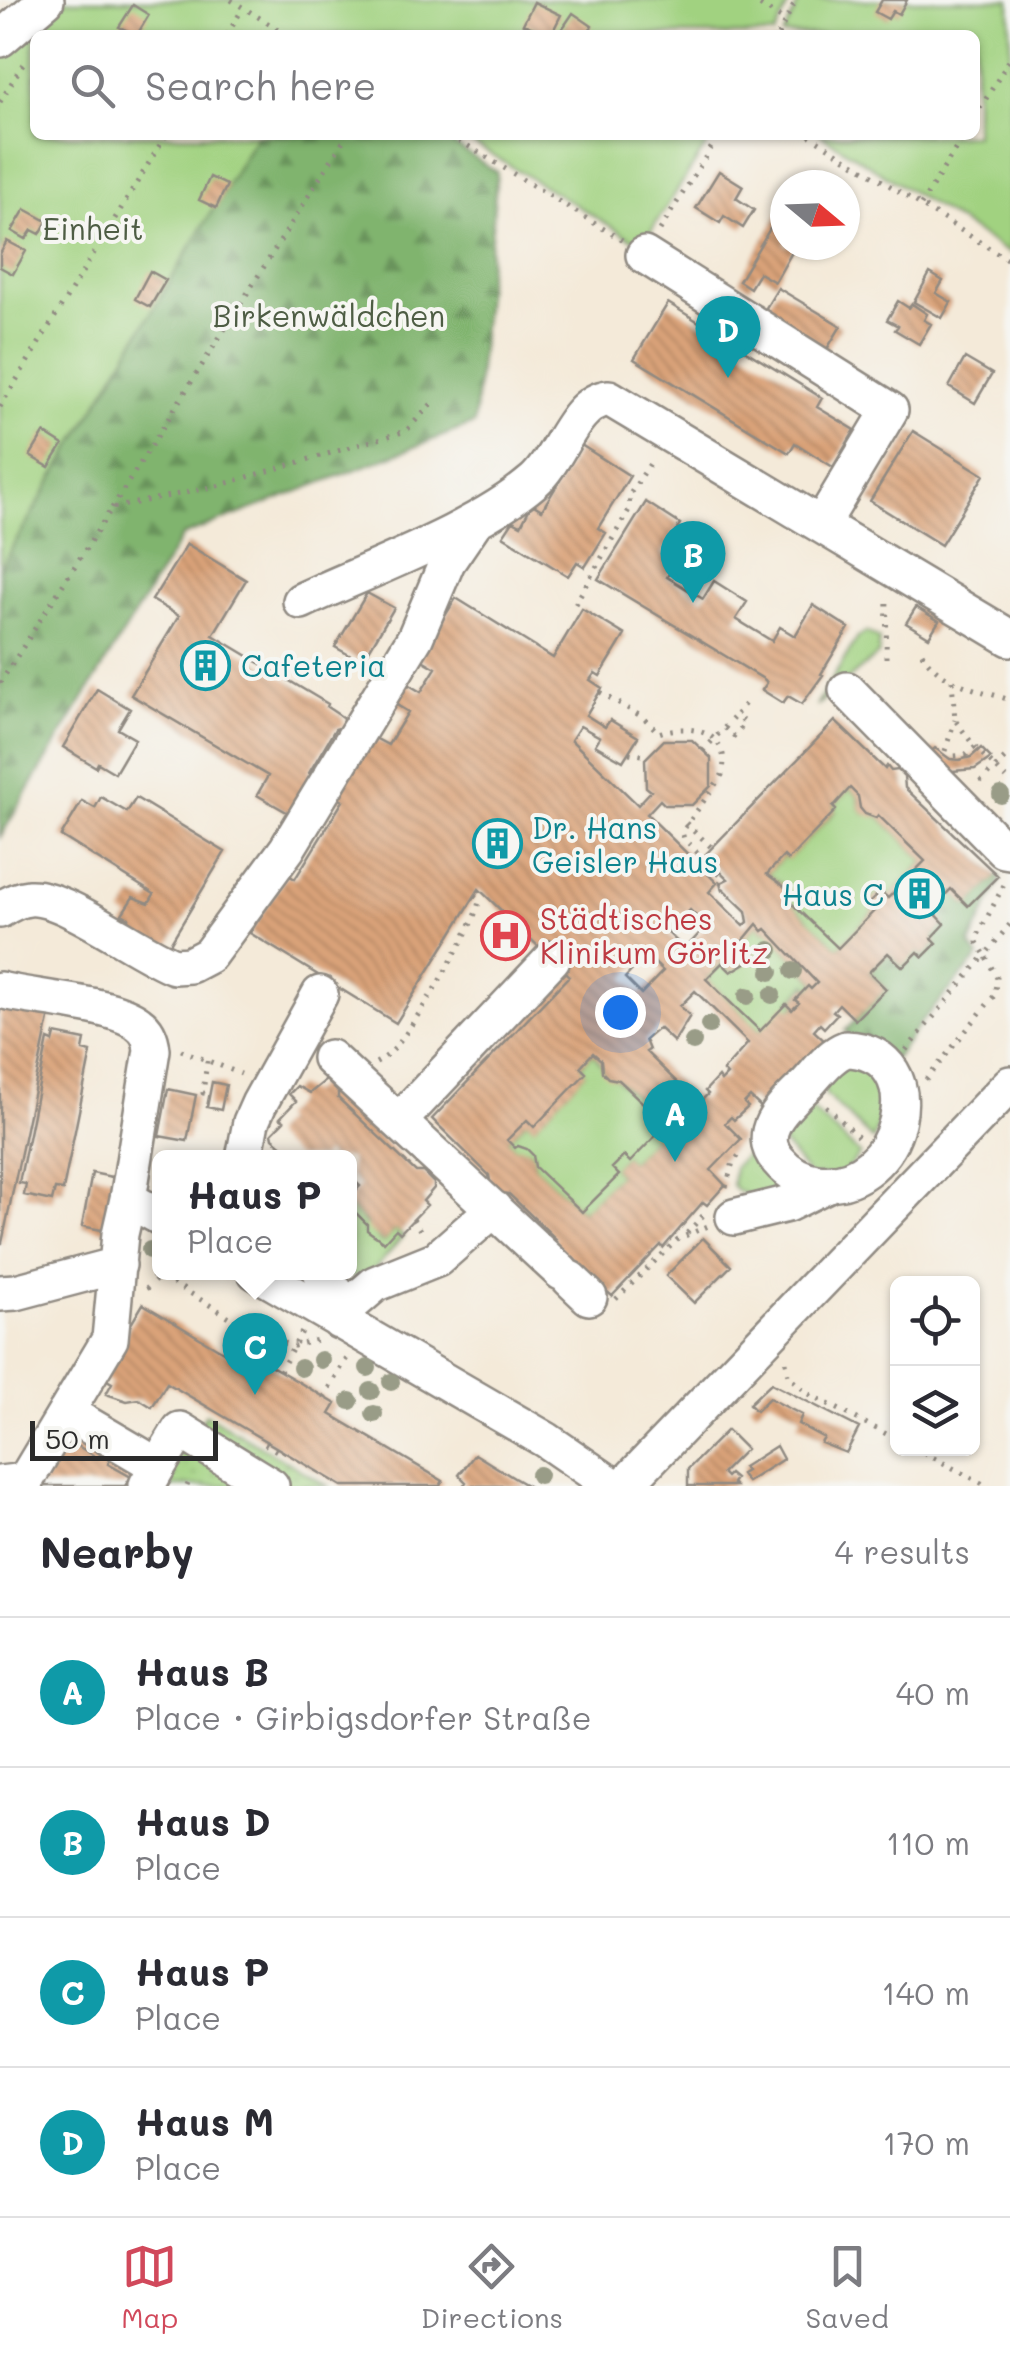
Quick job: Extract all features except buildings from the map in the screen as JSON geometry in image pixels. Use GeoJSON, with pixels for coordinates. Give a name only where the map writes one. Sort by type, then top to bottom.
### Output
{"type":"FeatureCollection","features":[{"type":"Feature","properties":{"kind":"street"},"geometry":{"type":"LineString","coordinates":[[0,39],[46,0]]}},
{"type":"Feature","properties":{"kind":"street"},"geometry":{"type":"LineString","coordinates":[[644,255],[890,410],[821,525]]}},
{"type":"Feature","properties":{"kind":"street"},"geometry":{"type":"LineString","coordinates":[[301,601],[475,520],[538,477],[587,406],[597,399],[609,398],[1010,638]]}},
{"type":"Feature","properties":{"kind":"street"},"geometry":{"type":"LineString","coordinates":[[0,910],[15,901],[36,898],[62,906],[174,966],[190,965],[209,954],[297,832],[416,638],[447,562],[475,520]]}},
{"type":"Feature","properties":{"kind":"street"},"geometry":{"type":"LineString","coordinates":[[846,690],[1004,850],[1009,864]]}},
{"type":"Feature","properties":{"kind":"street"},"geometry":{"type":"LineString","coordinates":[[399,1121],[552,959]]}},
{"type":"Feature","properties":{"kind":"street"},"geometry":{"type":"LineString","coordinates":[[0,990],[124,1015],[136,1020],[151,1038],[152,1050],[120,1234],[110,1340],[16,1484]]}},
{"type":"Feature","properties":{"kind":"street"},"geometry":{"type":"LineString","coordinates":[[246,1150],[259,1104],[320,994]]}},
{"type":"Feature","properties":{"kind":"street"},"geometry":{"type":"LineString","coordinates":[[730,1203],[787,1204],[864,1171],[868,1147],[898,1129],[900,1100],[890,1072],[875,1056],[860,1049],[846,1049],[832,1056],[753,1149]]}},
{"type":"Feature","properties":{"kind":"street"},"geometry":{"type":"LineString","coordinates":[[336,1064],[574,1283]]}},
{"type":"Feature","properties":{"kind":"street"},"geometry":{"type":"LineString","coordinates":[[624,1486],[776,1348],[909,1188],[1010,1084]]}},
{"type":"Feature","properties":{"kind":"street"},"geometry":{"type":"LineString","coordinates":[[740,1114],[753,1149]]}},
{"type":"Feature","properties":{"kind":"street"},"geometry":{"type":"LineString","coordinates":[[868,1147],[909,1188]]}},
{"type":"Feature","properties":{"kind":"street"},"geometry":{"type":"LineString","coordinates":[[753,1149],[773,1154],[794,1174],[807,1180],[832,1182]]}},
{"type":"Feature","properties":{"kind":"street"},"geometry":{"type":"LineString","coordinates":[[128,1198],[152,1212]]}},
{"type":"Feature","properties":{"kind":"street"},"geometry":{"type":"LineString","coordinates":[[332,1319],[375,1284],[437,1259],[494,1209]]}},
{"type":"Feature","properties":{"kind":"street"},"geometry":{"type":"LineString","coordinates":[[0,1292],[16,1292],[118,1266]]}},
{"type":"Feature","properties":{"kind":"street"},"geometry":{"type":"LineString","coordinates":[[269,1280],[546,1440],[613,1486]]}},
{"type":"Feature","properties":{"kind":"street"},"geometry":{"type":"LineString","coordinates":[[323,1280],[332,1319]]}},
{"type":"Feature","properties":{"kind":"street"},"geometry":{"type":"LineString","coordinates":[[66,1412],[170,1479],[180,1430],[272,1486]]}},
{"type":"Feature","properties":{"kind":"path"},"geometry":{"type":"LineString","coordinates":[[231,0],[279,30]]}},
{"type":"Feature","properties":{"kind":"path"},"geometry":{"type":"LineString","coordinates":[[751,0],[786,21]]}},
{"type":"Feature","properties":{"kind":"path"},"geometry":{"type":"LineString","coordinates":[[781,30],[796,0]]}},
{"type":"Feature","properties":{"kind":"path"},"geometry":{"type":"LineString","coordinates":[[230,30],[243,8]]}},
{"type":"Feature","properties":{"kind":"path"},"geometry":{"type":"LineString","coordinates":[[0,102],[30,52]]}},
{"type":"Feature","properties":{"kind":"path"},"geometry":{"type":"LineString","coordinates":[[980,109],[1010,59]]}},
{"type":"Feature","properties":{"kind":"path"},"geometry":{"type":"LineString","coordinates":[[0,406],[163,140]]}},
{"type":"Feature","properties":{"kind":"path"},"geometry":{"type":"LineString","coordinates":[[0,684],[344,140]]}},
{"type":"Feature","properties":{"kind":"path"},"geometry":{"type":"LineString","coordinates":[[458,140],[644,255],[716,140]]}},
{"type":"Feature","properties":{"kind":"path"},"geometry":{"type":"LineString","coordinates":[[817,140],[1010,261]]}},
{"type":"Feature","properties":{"kind":"path"},"geometry":{"type":"LineString","coordinates":[[921,205],[961,140]]}},
{"type":"Feature","properties":{"kind":"path"},"geometry":{"type":"LineString","coordinates":[[112,508],[216,486],[406,431],[436,399]]}},
{"type":"Feature","properties":{"kind":"path"},"geometry":{"type":"LineString","coordinates":[[575,604],[629,510],[630,494],[637,482]]}},
{"type":"Feature","properties":{"kind":"path"},"geometry":{"type":"LineString","coordinates":[[886,658],[887,601]]}},
{"type":"Feature","properties":{"kind":"path"},"geometry":{"type":"LineString","coordinates":[[922,653],[936,672],[1010,700]]}},
{"type":"Feature","properties":{"kind":"path"},"geometry":{"type":"LineString","coordinates":[[952,680],[955,720],[945,752],[961,756],[975,747]]}},
{"type":"Feature","properties":{"kind":"path"},"geometry":{"type":"LineString","coordinates":[[600,692],[644,718],[659,733],[696,728],[713,740],[724,755],[722,775],[682,832],[684,839],[723,878],[718,885],[731,898]]}},
{"type":"Feature","properties":{"kind":"path"},"geometry":{"type":"LineString","coordinates":[[703,750],[747,701]]}},
{"type":"Feature","properties":{"kind":"path"},"geometry":{"type":"LineString","coordinates":[[725,728],[734,736],[745,723],[736,715]]}},
{"type":"Feature","properties":{"kind":"path"},"geometry":{"type":"LineString","coordinates":[[955,720],[994,770],[1010,782]]}},
{"type":"Feature","properties":{"kind":"path"},"geometry":{"type":"LineString","coordinates":[[628,753],[648,756]]}},
{"type":"Feature","properties":{"kind":"path"},"geometry":{"type":"LineString","coordinates":[[946,790],[977,784],[1010,753]]}},
{"type":"Feature","properties":{"kind":"path"},"geometry":{"type":"LineString","coordinates":[[686,823],[712,848]]}},
{"type":"Feature","properties":{"kind":"path"},"geometry":{"type":"LineString","coordinates":[[926,1080],[994,996],[997,978],[977,942],[1009,864]]}},
{"type":"Feature","properties":{"kind":"path"},"geometry":{"type":"LineString","coordinates":[[336,1064],[368,1067],[384,1059],[398,1044],[478,909],[475,896]]}},
{"type":"Feature","properties":{"kind":"path"},"geometry":{"type":"LineString","coordinates":[[903,1054],[1010,924]]}},
{"type":"Feature","properties":{"kind":"path"},"geometry":{"type":"LineString","coordinates":[[151,1038],[240,1074]]}},
{"type":"Feature","properties":{"kind":"path"},"geometry":{"type":"LineString","coordinates":[[207,1061],[203,1093],[210,1094]]}},
{"type":"Feature","properties":{"kind":"path"},"geometry":{"type":"LineString","coordinates":[[830,1110],[868,1147]]}},
{"type":"Feature","properties":{"kind":"path"},"geometry":{"type":"LineString","coordinates":[[730,1203],[729,1172],[753,1149]]}},
{"type":"Feature","properties":{"kind":"path"},"geometry":{"type":"LineString","coordinates":[[574,1283],[614,1300],[678,1239]]}},
{"type":"Feature","properties":{"kind":"path"},"geometry":{"type":"LineString","coordinates":[[138,1304],[154,1280]]}},
{"type":"Feature","properties":{"kind":"path"},"geometry":{"type":"LineString","coordinates":[[168,1280],[264,1337],[294,1346]]}},
{"type":"Feature","properties":{"kind":"path"},"geometry":{"type":"LineString","coordinates":[[294,1346],[332,1319]]}},
{"type":"Feature","properties":{"kind":"path"},"geometry":{"type":"LineString","coordinates":[[280,1371],[294,1346],[332,1319]]}},
{"type":"Feature","properties":{"kind":"path"},"geometry":{"type":"LineString","coordinates":[[776,1348],[794,1384],[890,1436]]}},
{"type":"Feature","properties":{"kind":"path"},"geometry":{"type":"LineString","coordinates":[[324,1397],[337,1375]]}},
{"type":"Feature","properties":{"kind":"path"},"geometry":{"type":"LineString","coordinates":[[930,1456],[988,1486]]}},
{"type":"Feature","properties":{"kind":"green space","name":"Einheit"},"geometry":{"type":"Polygon","coordinates":[[[59,0],[791,0],[776,30],[30,30],[30,140],[254,140],[0,568],[0,51],[59,0]]]}},
{"type":"Feature","properties":{"kind":"green space"},"geometry":{"type":"Polygon","coordinates":[[[800,0],[1010,0],[1010,254],[829,140],[980,140],[980,30],[785,30],[800,0]]]}},
{"type":"Feature","properties":{"kind":"green space","name":"Birkenwäldchen"},"geometry":{"type":"Polygon","coordinates":[[[254,140],[447,140],[497,172],[474,424],[182,536],[0,837],[0,568],[254,140]]]}},
{"type":"Feature","properties":{"kind":"green space"},"geometry":{"type":"Polygon","coordinates":[[[467,140],[710,140],[642,245],[467,140]]]}},
{"type":"Feature","properties":{"kind":"green space"},"geometry":{"type":"Polygon","coordinates":[[[867,632],[879,639],[879,654],[816,706],[858,637],[867,632]]]}},
{"type":"Feature","properties":{"kind":"green space"},"geometry":{"type":"Polygon","coordinates":[[[850,788],[866,814],[878,815],[925,861],[888,898],[880,892],[869,903],[875,910],[838,948],[790,902],[789,890],[767,874],[784,856],[788,859],[836,811],[833,807],[850,788]]]}},
{"type":"Feature","properties":{"kind":"green space"},"geometry":{"type":"Polygon","coordinates":[[[998,876],[1001,878],[970,945],[979,957],[922,1021],[890,1066],[845,1031],[886,989],[869,972],[888,953],[918,952],[923,957],[936,944],[932,938],[945,924],[931,909],[951,889],[968,906],[998,876]]]}},
{"type":"Feature","properties":{"kind":"green space"},"geometry":{"type":"Polygon","coordinates":[[[757,924],[817,983],[811,989],[807,984],[793,1000],[799,1003],[760,1031],[706,979],[722,963],[731,972],[756,956],[742,942],[757,924]]]}},
{"type":"Feature","properties":{"kind":"green space"},"geometry":{"type":"Polygon","coordinates":[[[593,1053],[666,1125],[630,1162],[624,1156],[613,1168],[619,1175],[582,1212],[535,1167],[533,1154],[515,1148],[507,1140],[527,1120],[534,1126],[585,1073],[580,1067],[593,1053]]]}},
{"type":"Feature","properties":{"kind":"green space"},"geometry":{"type":"Polygon","coordinates":[[[848,1057],[892,1088],[873,1140],[826,1095],[823,1087],[848,1057]]]}},
{"type":"Feature","properties":{"kind":"green space"},"geometry":{"type":"Polygon","coordinates":[[[804,1108],[812,1110],[860,1154],[841,1176],[809,1176],[776,1134],[804,1108]]]}},
{"type":"Feature","properties":{"kind":"green space"},"geometry":{"type":"Polygon","coordinates":[[[754,1146],[793,1186],[758,1199],[737,1191],[732,1185],[734,1167],[754,1146]]]}},
{"type":"Feature","properties":{"kind":"green space"},"geometry":{"type":"Polygon","coordinates":[[[357,1215],[380,1241],[384,1242],[396,1229],[403,1236],[382,1262],[359,1276],[357,1215]]]}},
{"type":"Feature","properties":{"kind":"green space"},"geometry":{"type":"Polygon","coordinates":[[[206,1414],[328,1486],[162,1486],[206,1414]]]}},
{"type":"Feature","properties":{"kind":"place","name":"Haus M"},"geometry":{"type":"Point","coordinates":[728,378]}},
{"type":"Feature","properties":{"kind":"place","name":"Haus D"},"geometry":{"type":"Point","coordinates":[693,603]}},
{"type":"Feature","properties":{"kind":"place","name":"Cafeteria"},"geometry":{"type":"Point","coordinates":[206,665]}},
{"type":"Feature","properties":{"kind":"place","name":"Dr. Hans Geisler Haus"},"geometry":{"type":"Point","coordinates":[497,844]}},
{"type":"Feature","properties":{"kind":"place","name":"Haus C"},"geometry":{"type":"Point","coordinates":[919,894]}},
{"type":"Feature","properties":{"kind":"place","name":"Städtisches Klinikum Görlitz"},"geometry":{"type":"Point","coordinates":[505,935]}},
{"type":"Feature","properties":{"kind":"place","name":"Haus B"},"geometry":{"type":"Point","coordinates":[675,1162]}},
{"type":"Feature","properties":{"kind":"place","name":"Haus P"},"geometry":{"type":"Point","coordinates":[255,1395]}}]}
